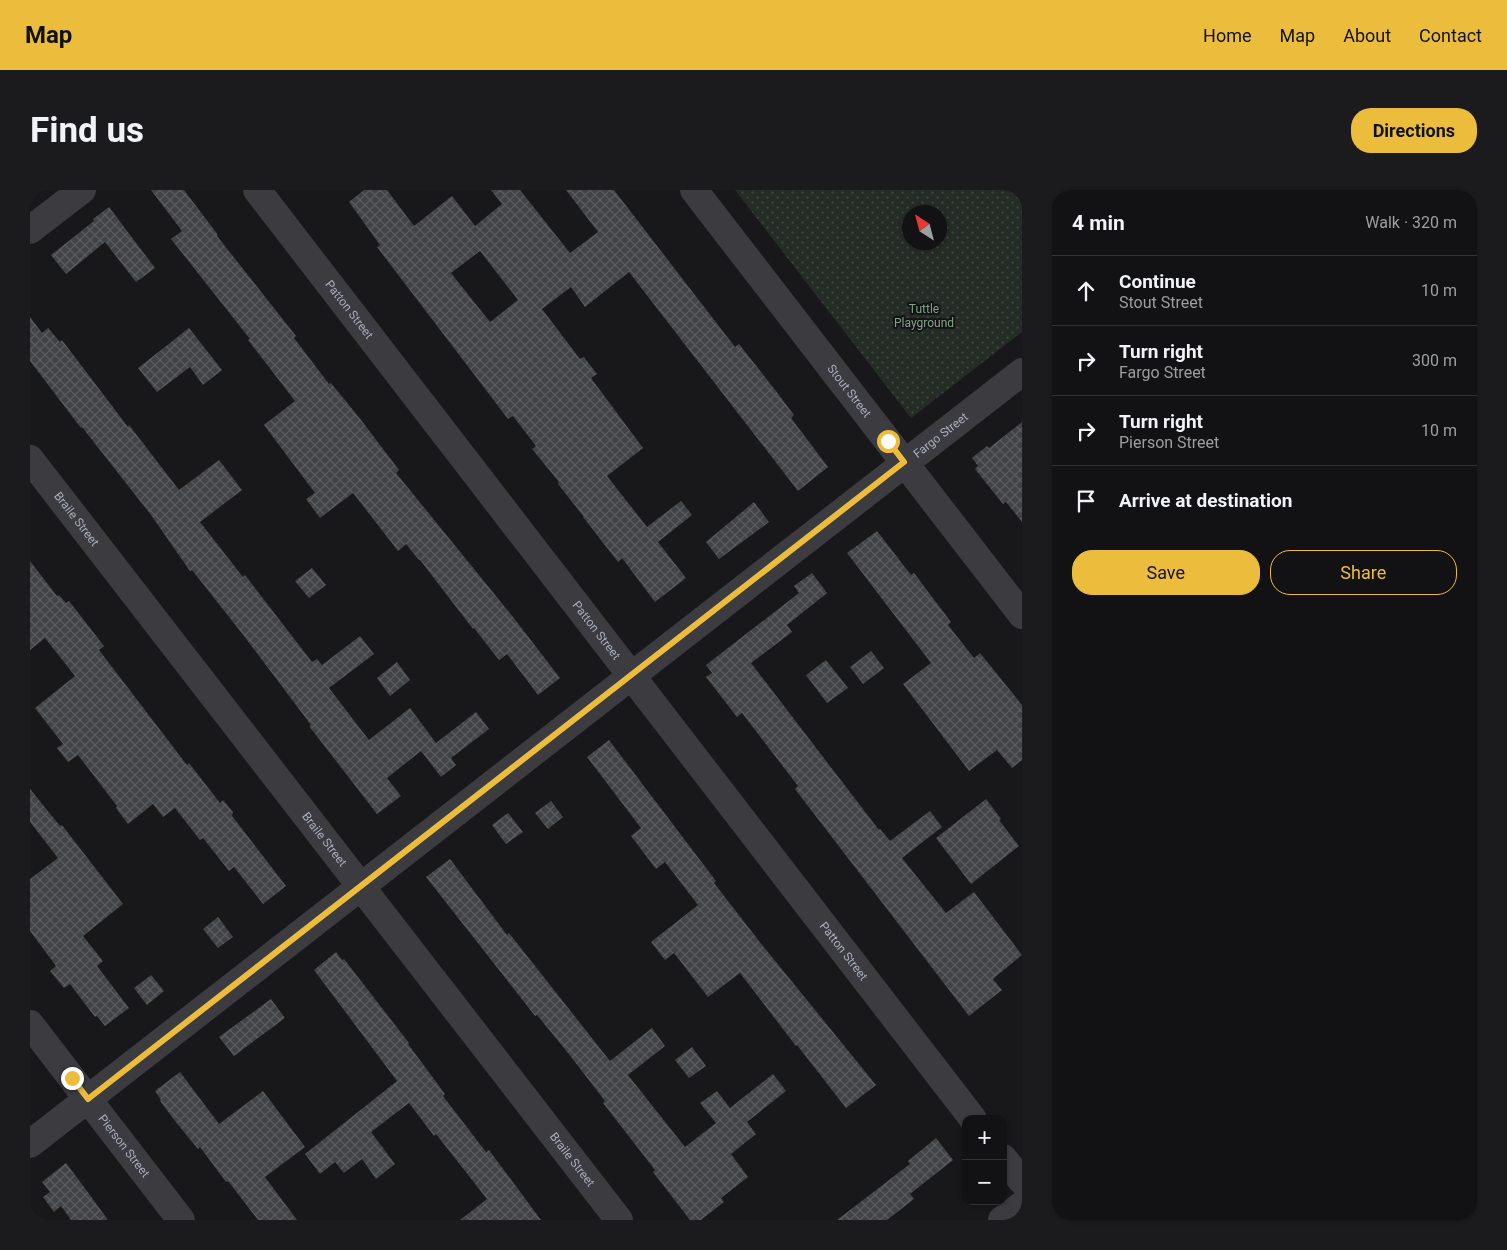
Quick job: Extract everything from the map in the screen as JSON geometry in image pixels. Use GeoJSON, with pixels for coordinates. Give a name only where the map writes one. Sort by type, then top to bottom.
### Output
{"type":"FeatureCollection","features":[{"type":"Feature","properties":{"kind":"street"},"geometry":{"type":"LineString","coordinates":[[30,230],[82,190]]}},
{"type":"Feature","properties":{"kind":"street","name":"Patton Street"},"geometry":{"type":"LineString","coordinates":[[257,190],[632,674],[970,1115]]}},
{"type":"Feature","properties":{"kind":"street","name":"Stout Street"},"geometry":{"type":"LineString","coordinates":[[694,190],[1022,615]]}},
{"type":"Feature","properties":{"kind":"street","name":"Fargo Street"},"geometry":{"type":"LineString","coordinates":[[30,1144],[1022,372]]}},
{"type":"Feature","properties":{"kind":"street","name":"Braile Street"},"geometry":{"type":"LineString","coordinates":[[30,459],[619,1220]]}},
{"type":"Feature","properties":{"kind":"street","name":"Pierson Street"},"geometry":{"type":"LineString","coordinates":[[30,1024],[181,1220]]}},
{"type":"Feature","properties":{"kind":"street"},"geometry":{"type":"LineString","coordinates":[[1005,1160],[1022,1181]]}},
{"type":"Feature","properties":{"kind":"street"},"geometry":{"type":"LineString","coordinates":[[1002,1220],[1022,1205]]}},
{"type":"Feature","properties":{"kind":"green space","name":"Tuttle Playground"},"geometry":{"type":"Polygon","coordinates":[[[735,190],[1022,190],[1022,332],[911,418],[735,190]]]}},
{"type":"Feature","properties":{"kind":"building"},"geometry":{"type":"Polygon","coordinates":[[[151,190],[184,190],[217,236],[296,336],[294,338],[329,384],[331,383],[358,416],[399,470],[396,473],[560,678],[538,695],[507,654],[499,660],[406,544],[398,551],[353,493],[320,518],[306,499],[315,493],[264,425],[295,401],[248,340],[250,339],[171,239],[182,231],[151,190]]]}},
{"type":"Feature","properties":{"kind":"building"},"geometry":{"type":"Polygon","coordinates":[[[364,190],[387,190],[414,226],[452,196],[475,226],[502,204],[491,190],[520,190],[570,253],[598,232],[566,190],[614,190],[735,347],[739,344],[776,391],[794,415],[791,418],[828,467],[798,491],[629,272],[585,307],[571,287],[542,309],[580,359],[584,357],[597,374],[591,378],[643,448],[607,476],[647,527],[681,501],[692,515],[658,542],[686,578],[655,602],[622,558],[618,562],[583,517],[558,484],[559,482],[532,449],[536,446],[513,416],[508,419],[377,247],[380,245],[349,202],[364,190]],[[480,251],[451,273],[490,322],[518,300],[480,251]]]}},
{"type":"Feature","properties":{"kind":"building"},"geometry":{"type":"Polygon","coordinates":[[[109,207],[155,268],[136,282],[105,242],[66,274],[51,255],[109,207]]]}},
{"type":"Feature","properties":{"kind":"building"},"geometry":{"type":"Polygon","coordinates":[[[30,317],[42,333],[48,328],[60,342],[62,340],[179,490],[219,460],[242,490],[200,522],[243,577],[245,575],[312,662],[317,659],[322,665],[360,636],[374,654],[329,688],[369,740],[410,708],[436,743],[476,712],[489,729],[451,758],[456,765],[441,777],[421,751],[387,778],[401,796],[377,814],[309,726],[311,725],[244,636],[192,570],[190,571],[151,515],[30,361],[30,317]]]}},
{"type":"Feature","properties":{"kind":"building"},"geometry":{"type":"Polygon","coordinates":[[[189,328],[222,370],[203,385],[190,367],[157,392],[138,368],[189,328]]]}},
{"type":"Feature","properties":{"kind":"building"},"geometry":{"type":"Polygon","coordinates":[[[1022,422],[1022,522],[1006,502],[1003,504],[975,469],[978,466],[972,458],[987,446],[989,448],[1022,422]]]}},
{"type":"Feature","properties":{"kind":"building"},"geometry":{"type":"Polygon","coordinates":[[[754,502],[769,522],[719,559],[706,542],[754,502]]]}},
{"type":"Feature","properties":{"kind":"building"},"geometry":{"type":"Polygon","coordinates":[[[877,531],[911,575],[914,573],[951,622],[948,625],[974,658],[980,653],[1022,705],[1022,760],[1012,768],[997,750],[969,771],[903,684],[931,663],[847,553],[877,531]]]}},
{"type":"Feature","properties":{"kind":"building"},"geometry":{"type":"Polygon","coordinates":[[[30,561],[57,596],[59,595],[66,603],[69,601],[104,646],[99,650],[187,765],[189,763],[220,803],[223,800],[233,812],[232,816],[286,886],[263,904],[234,867],[229,871],[203,838],[200,840],[175,808],[163,817],[153,804],[128,824],[116,808],[117,806],[78,755],[68,762],[57,748],[63,744],[35,708],[75,676],[45,638],[30,650],[30,561]]]}},
{"type":"Feature","properties":{"kind":"building"},"geometry":{"type":"Polygon","coordinates":[[[312,568],[326,585],[309,598],[295,581],[312,568]]]}},
{"type":"Feature","properties":{"kind":"building"},"geometry":{"type":"Polygon","coordinates":[[[812,573],[827,593],[787,625],[792,632],[751,663],[879,830],[890,841],[930,811],[942,827],[902,858],[946,913],[974,892],[1022,955],[993,979],[1002,990],[969,1016],[795,789],[798,786],[742,713],[737,717],[706,677],[712,673],[706,665],[799,593],[794,586],[812,573]]]}},
{"type":"Feature","properties":{"kind":"building"},"geometry":{"type":"Polygon","coordinates":[[[871,651],[884,668],[863,684],[850,667],[871,651]]]}},
{"type":"Feature","properties":{"kind":"building"},"geometry":{"type":"Polygon","coordinates":[[[826,660],[848,688],[827,703],[806,675],[826,660]]]}},
{"type":"Feature","properties":{"kind":"building"},"geometry":{"type":"Polygon","coordinates":[[[397,662],[410,680],[390,696],[377,678],[397,662]]]}},
{"type":"Feature","properties":{"kind":"building"},"geometry":{"type":"Polygon","coordinates":[[[609,740],[716,881],[714,883],[876,1085],[846,1108],[740,973],[708,997],[674,953],[665,960],[651,942],[698,905],[665,862],[656,869],[631,836],[641,828],[587,757],[609,740]]]}},
{"type":"Feature","properties":{"kind":"building"},"geometry":{"type":"Polygon","coordinates":[[[30,789],[60,826],[62,825],[123,904],[83,936],[103,961],[97,966],[129,1008],[105,1026],[97,1016],[95,1017],[70,984],[64,988],[50,971],[56,966],[30,931],[30,879],[58,858],[30,822],[30,789]]]}},
{"type":"Feature","properties":{"kind":"building"},"geometry":{"type":"Polygon","coordinates":[[[986,799],[1019,846],[971,884],[936,838],[986,799]]]}},
{"type":"Feature","properties":{"kind":"building"},"geometry":{"type":"Polygon","coordinates":[[[551,801],[563,817],[548,829],[535,813],[551,801]]]}},
{"type":"Feature","properties":{"kind":"building"},"geometry":{"type":"Polygon","coordinates":[[[508,813],[523,832],[506,844],[492,825],[508,813]]]}},
{"type":"Feature","properties":{"kind":"building"},"geometry":{"type":"Polygon","coordinates":[[[450,859],[507,935],[509,933],[610,1061],[652,1028],[665,1046],[628,1075],[685,1147],[716,1123],[700,1103],[717,1091],[730,1108],[773,1074],[786,1091],[747,1122],[756,1134],[731,1154],[748,1177],[721,1198],[724,1202],[701,1220],[690,1220],[653,1172],[655,1170],[603,1103],[605,1101],[537,1015],[535,1016],[426,877],[450,859]]]}},
{"type":"Feature","properties":{"kind":"building"},"geometry":{"type":"Polygon","coordinates":[[[218,917],[233,937],[218,948],[203,929],[218,917]]]}},
{"type":"Feature","properties":{"kind":"building"},"geometry":{"type":"Polygon","coordinates":[[[336,952],[342,960],[344,959],[409,1043],[445,1094],[443,1096],[486,1152],[489,1150],[541,1220],[460,1220],[487,1199],[409,1103],[371,1132],[395,1164],[376,1179],[362,1159],[344,1173],[335,1162],[320,1174],[305,1154],[397,1081],[314,970],[336,952]]]}},
{"type":"Feature","properties":{"kind":"building"},"geometry":{"type":"Polygon","coordinates":[[[151,975],[164,991],[147,1005],[134,988],[151,975]]]}},
{"type":"Feature","properties":{"kind":"building"},"geometry":{"type":"Polygon","coordinates":[[[271,999],[285,1018],[234,1056],[219,1037],[271,999]]]}},
{"type":"Feature","properties":{"kind":"building"},"geometry":{"type":"Polygon","coordinates":[[[692,1047],[706,1066],[689,1078],[675,1060],[692,1047]]]}},
{"type":"Feature","properties":{"kind":"building"},"geometry":{"type":"Polygon","coordinates":[[[180,1072],[219,1124],[263,1091],[305,1147],[265,1177],[297,1220],[258,1220],[200,1147],[198,1149],[175,1121],[155,1091],[180,1072]]]}},
{"type":"Feature","properties":{"kind":"building"},"geometry":{"type":"Polygon","coordinates":[[[936,1138],[953,1160],[910,1194],[914,1199],[887,1220],[837,1220],[910,1164],[908,1161],[936,1138]]]}},
{"type":"Feature","properties":{"kind":"building"},"geometry":{"type":"Polygon","coordinates":[[[66,1163],[108,1220],[71,1220],[61,1206],[54,1212],[43,1197],[50,1192],[42,1182],[66,1163]]]}},
{"type":"Feature","properties":{"kind":"route"},"geometry":{"type":"LineString","coordinates":[[72,1078],[88,1099],[904,462],[888,441]]}}]}
